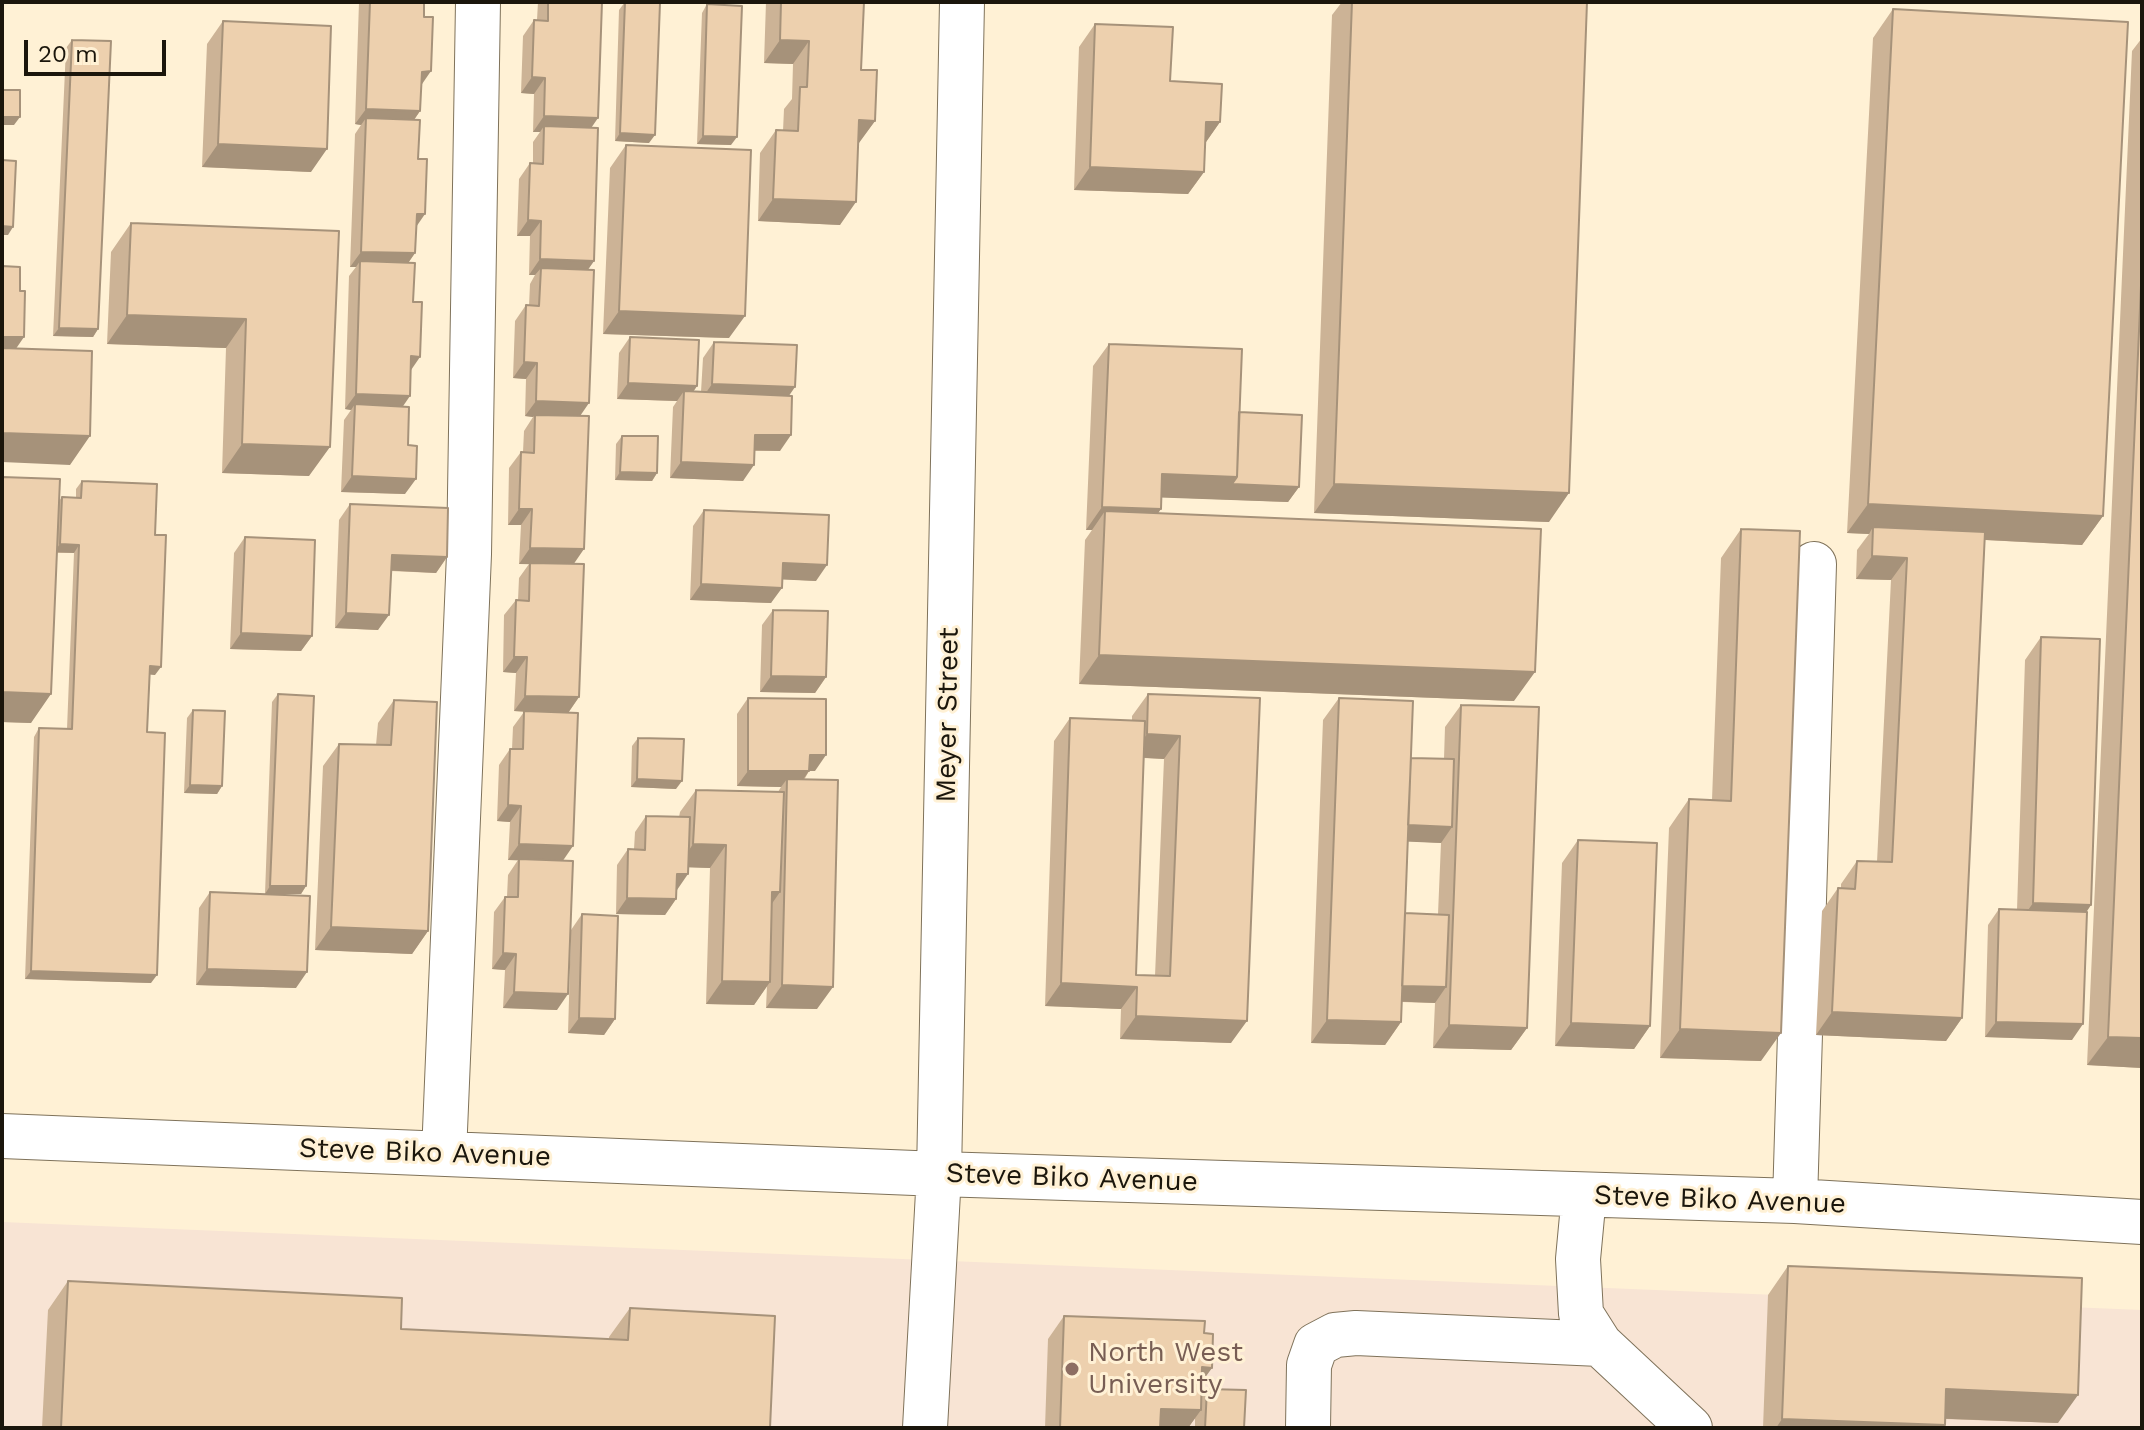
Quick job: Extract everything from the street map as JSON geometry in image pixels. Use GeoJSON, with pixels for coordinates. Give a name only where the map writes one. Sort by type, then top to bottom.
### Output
{"type":"FeatureCollection","features":[{"type":"Feature","properties":{"kind":"street"},"geometry":{"type":"LineString","coordinates":[[444,1154],[469,554],[478,2]]}},
{"type":"Feature","properties":{"kind":"street","name":"Meyer Street"},"geometry":{"type":"LineString","coordinates":[[925,1428],[939,1174],[962,2]]}},
{"type":"Feature","properties":{"kind":"street"},"geometry":{"type":"LineString","coordinates":[[1795,1201],[1814,564]]}},
{"type":"Feature","properties":{"kind":"street","name":"Steve Biko Avenue"},"geometry":{"type":"LineString","coordinates":[[2,1136],[939,1174],[1795,1201],[2142,1222]]}},
{"type":"Feature","properties":{"kind":"street"},"geometry":{"type":"LineString","coordinates":[[1584,1195],[1578,1259],[1581,1314],[1600,1344],[1690,1428]]}},
{"type":"Feature","properties":{"kind":"street"},"geometry":{"type":"LineString","coordinates":[[1308,1428],[1309,1365],[1316,1345],[1335,1335],[1600,1344]]}},
{"type":"Feature","properties":{"kind":"shaded area","name":"North West University"},"geometry":{"type":"Polygon","coordinates":[[[2,1222],[2142,1310],[2142,1428],[2,1428],[2,1222]]]}},
{"type":"Feature","properties":{"kind":"building"},"geometry":{"type":"Polygon","coordinates":[[[370,2],[424,2],[424,17],[433,17],[431,71],[422,72],[420,111],[366,109],[370,2]]]}},
{"type":"Feature","properties":{"kind":"building"},"geometry":{"type":"Polygon","coordinates":[[[548,2],[602,2],[598,118],[544,116],[545,78],[532,77],[534,20],[548,21],[548,2]]]}},
{"type":"Feature","properties":{"kind":"building"},"geometry":{"type":"Polygon","coordinates":[[[625,2],[660,3],[655,135],[620,133],[625,2]]]}},
{"type":"Feature","properties":{"kind":"building"},"geometry":{"type":"Polygon","coordinates":[[[781,2],[864,2],[861,70],[877,70],[875,121],[859,120],[856,202],[773,199],[776,130],[798,131],[800,87],[807,87],[809,41],[780,40],[781,2]]]}},
{"type":"Feature","properties":{"kind":"building"},"geometry":{"type":"Polygon","coordinates":[[[1352,2],[1587,2],[1569,493],[1334,484],[1352,2]]]}},
{"type":"Feature","properties":{"kind":"building"},"geometry":{"type":"Polygon","coordinates":[[[707,4],[742,6],[737,137],[703,136],[707,4]]]}},
{"type":"Feature","properties":{"kind":"building"},"geometry":{"type":"Polygon","coordinates":[[[1893,9],[2128,22],[2103,516],[1868,504],[1893,9]]]}},
{"type":"Feature","properties":{"kind":"building"},"geometry":{"type":"Polygon","coordinates":[[[223,21],[331,26],[327,149],[218,144],[223,21]]]}},
{"type":"Feature","properties":{"kind":"building"},"geometry":{"type":"Polygon","coordinates":[[[1095,24],[1173,27],[1170,81],[1222,84],[1220,122],[1206,122],[1204,172],[1090,167],[1095,24]]]}},
{"type":"Feature","properties":{"kind":"building"},"geometry":{"type":"Polygon","coordinates":[[[72,40],[111,41],[98,329],[59,328],[72,40]]]}},
{"type":"Feature","properties":{"kind":"building"},"geometry":{"type":"Polygon","coordinates":[[[2,90],[20,90],[20,117],[2,117],[2,90]]]}},
{"type":"Feature","properties":{"kind":"building"},"geometry":{"type":"Polygon","coordinates":[[[366,118],[420,120],[418,159],[427,159],[425,214],[417,214],[415,253],[361,252],[366,118]]]}},
{"type":"Feature","properties":{"kind":"building"},"geometry":{"type":"Polygon","coordinates":[[[544,126],[598,128],[594,261],[540,259],[541,221],[528,220],[530,163],[543,164],[544,126]]]}},
{"type":"Feature","properties":{"kind":"building"},"geometry":{"type":"Polygon","coordinates":[[[626,145],[751,150],[745,316],[619,311],[626,145]]]}},
{"type":"Feature","properties":{"kind":"building"},"geometry":{"type":"Polygon","coordinates":[[[2,160],[16,161],[13,227],[2,226],[2,160]]]}},
{"type":"Feature","properties":{"kind":"building"},"geometry":{"type":"Polygon","coordinates":[[[131,223],[339,231],[330,447],[242,444],[246,319],[127,315],[131,223]]]}},
{"type":"Feature","properties":{"kind":"building"},"geometry":{"type":"Polygon","coordinates":[[[360,261],[415,263],[413,302],[422,302],[420,357],[411,356],[410,396],[356,394],[360,261]]]}},
{"type":"Feature","properties":{"kind":"building"},"geometry":{"type":"Polygon","coordinates":[[[2142,263],[2142,1038],[2108,1037],[2142,263]]]}},
{"type":"Feature","properties":{"kind":"building"},"geometry":{"type":"Polygon","coordinates":[[[2,266],[20,267],[20,291],[25,291],[24,337],[2,337],[2,266]]]}},
{"type":"Feature","properties":{"kind":"building"},"geometry":{"type":"Polygon","coordinates":[[[541,268],[594,270],[589,403],[536,401],[537,363],[524,362],[526,305],[539,306],[541,268]]]}},
{"type":"Feature","properties":{"kind":"building"},"geometry":{"type":"Polygon","coordinates":[[[630,337],[699,340],[697,386],[628,383],[630,337]]]}},
{"type":"Feature","properties":{"kind":"building"},"geometry":{"type":"Polygon","coordinates":[[[714,342],[797,345],[795,387],[712,384],[714,342]]]}},
{"type":"Feature","properties":{"kind":"building"},"geometry":{"type":"Polygon","coordinates":[[[1109,344],[1242,349],[1237,477],[1162,474],[1161,509],[1102,507],[1109,344]]]}},
{"type":"Feature","properties":{"kind":"building"},"geometry":{"type":"Polygon","coordinates":[[[2,348],[92,351],[90,436],[2,433],[2,348]]]}},
{"type":"Feature","properties":{"kind":"building"},"geometry":{"type":"Polygon","coordinates":[[[684,391],[792,396],[791,435],[755,435],[754,465],[681,462],[684,391]]]}},
{"type":"Feature","properties":{"kind":"building"},"geometry":{"type":"Polygon","coordinates":[[[355,404],[409,407],[408,445],[417,446],[416,479],[352,476],[355,404]]]}},
{"type":"Feature","properties":{"kind":"building"},"geometry":{"type":"Polygon","coordinates":[[[1239,412],[1302,415],[1299,487],[1232,484],[1237,477],[1239,412]]]}},
{"type":"Feature","properties":{"kind":"building"},"geometry":{"type":"Polygon","coordinates":[[[535,415],[589,416],[584,549],[530,548],[532,509],[519,509],[521,452],[534,453],[535,415]]]}},
{"type":"Feature","properties":{"kind":"building"},"geometry":{"type":"Polygon","coordinates":[[[622,436],[658,436],[657,473],[620,472],[622,436]]]}},
{"type":"Feature","properties":{"kind":"building"},"geometry":{"type":"Polygon","coordinates":[[[2,477],[60,479],[51,694],[2,692],[2,477]]]}},
{"type":"Feature","properties":{"kind":"building"},"geometry":{"type":"Polygon","coordinates":[[[82,481],[157,484],[155,535],[166,535],[161,667],[150,666],[147,732],[165,733],[157,975],[31,971],[39,728],[72,729],[79,545],[60,544],[62,497],[81,498],[82,481]]]}},
{"type":"Feature","properties":{"kind":"building"},"geometry":{"type":"Polygon","coordinates":[[[350,504],[448,508],[447,557],[392,555],[389,615],[346,613],[350,504]]]}},
{"type":"Feature","properties":{"kind":"building"},"geometry":{"type":"Polygon","coordinates":[[[704,510],[829,515],[827,565],[783,563],[782,588],[701,584],[704,510]]]}},
{"type":"Feature","properties":{"kind":"building"},"geometry":{"type":"Polygon","coordinates":[[[1105,511],[1541,529],[1535,672],[1099,655],[1105,511]]]}},
{"type":"Feature","properties":{"kind":"building"},"geometry":{"type":"Polygon","coordinates":[[[1873,527],[1985,532],[1962,1018],[1832,1012],[1838,888],[1855,889],[1857,861],[1892,862],[1907,558],[1872,556],[1873,527]]]}},
{"type":"Feature","properties":{"kind":"building"},"geometry":{"type":"Polygon","coordinates":[[[1741,529],[1800,531],[1781,1033],[1680,1029],[1689,799],[1731,801],[1741,529]]]}},
{"type":"Feature","properties":{"kind":"building"},"geometry":{"type":"Polygon","coordinates":[[[245,537],[315,540],[312,636],[241,633],[245,537]]]}},
{"type":"Feature","properties":{"kind":"building"},"geometry":{"type":"Polygon","coordinates":[[[530,563],[584,564],[579,697],[525,696],[527,657],[514,657],[516,600],[529,601],[530,563]]]}},
{"type":"Feature","properties":{"kind":"building"},"geometry":{"type":"Polygon","coordinates":[[[773,610],[828,611],[826,677],[771,676],[773,610]]]}},
{"type":"Feature","properties":{"kind":"building"},"geometry":{"type":"Polygon","coordinates":[[[2041,637],[2100,639],[2091,905],[2033,903],[2041,637]]]}},
{"type":"Feature","properties":{"kind":"building"},"geometry":{"type":"Polygon","coordinates":[[[278,694],[314,696],[306,886],[270,886],[278,694]]]}},
{"type":"Feature","properties":{"kind":"building"},"geometry":{"type":"Polygon","coordinates":[[[1148,694],[1260,698],[1247,1021],[1136,1016],[1137,987],[1061,983],[1070,718],[1145,721],[1136,975],[1170,976],[1180,736],[1147,734],[1148,694]]]}},
{"type":"Feature","properties":{"kind":"building"},"geometry":{"type":"Polygon","coordinates":[[[748,698],[826,699],[826,755],[810,755],[809,771],[748,771],[748,698]]]}},
{"type":"Feature","properties":{"kind":"building"},"geometry":{"type":"Polygon","coordinates":[[[1339,698],[1413,701],[1401,1022],[1327,1020],[1339,698]]]}},
{"type":"Feature","properties":{"kind":"building"},"geometry":{"type":"Polygon","coordinates":[[[394,700],[437,702],[428,931],[331,927],[339,744],[391,745],[394,700]]]}},
{"type":"Feature","properties":{"kind":"building"},"geometry":{"type":"Polygon","coordinates":[[[1461,705],[1539,707],[1527,1028],[1449,1025],[1461,705]]]}},
{"type":"Feature","properties":{"kind":"building"},"geometry":{"type":"Polygon","coordinates":[[[193,710],[225,711],[222,786],[190,785],[193,710]]]}},
{"type":"Feature","properties":{"kind":"building"},"geometry":{"type":"Polygon","coordinates":[[[524,711],[578,713],[573,846],[519,844],[521,806],[508,805],[510,749],[523,749],[524,711]]]}},
{"type":"Feature","properties":{"kind":"building"},"geometry":{"type":"Polygon","coordinates":[[[638,738],[684,739],[682,781],[637,779],[638,738]]]}},
{"type":"Feature","properties":{"kind":"building"},"geometry":{"type":"Polygon","coordinates":[[[1411,758],[1454,759],[1452,827],[1408,825],[1411,758]]]}},
{"type":"Feature","properties":{"kind":"building"},"geometry":{"type":"Polygon","coordinates":[[[787,779],[838,780],[833,987],[782,985],[787,779]]]}},
{"type":"Feature","properties":{"kind":"building"},"geometry":{"type":"Polygon","coordinates":[[[696,790],[784,792],[780,892],[772,892],[770,982],[722,981],[726,845],[693,844],[696,790]]]}},
{"type":"Feature","properties":{"kind":"building"},"geometry":{"type":"Polygon","coordinates":[[[646,816],[690,817],[688,874],[677,874],[676,899],[627,898],[628,849],[645,850],[646,816]]]}},
{"type":"Feature","properties":{"kind":"building"},"geometry":{"type":"Polygon","coordinates":[[[1578,840],[1657,843],[1650,1026],[1571,1023],[1578,840]]]}},
{"type":"Feature","properties":{"kind":"building"},"geometry":{"type":"Polygon","coordinates":[[[519,859],[573,861],[568,994],[514,992],[516,954],[503,953],[505,897],[518,897],[519,859]]]}},
{"type":"Feature","properties":{"kind":"building"},"geometry":{"type":"Polygon","coordinates":[[[210,892],[310,896],[307,972],[207,969],[210,892]]]}},
{"type":"Feature","properties":{"kind":"building"},"geometry":{"type":"Polygon","coordinates":[[[1999,909],[2087,912],[2083,1024],[1996,1022],[1999,909]]]}},
{"type":"Feature","properties":{"kind":"building"},"geometry":{"type":"Polygon","coordinates":[[[1405,913],[1449,915],[1446,987],[1402,986],[1405,913]]]}},
{"type":"Feature","properties":{"kind":"building"},"geometry":{"type":"Polygon","coordinates":[[[582,914],[618,916],[615,1019],[579,1018],[582,914]]]}},
{"type":"Feature","properties":{"kind":"building"},"geometry":{"type":"Polygon","coordinates":[[[1788,1266],[2082,1278],[2078,1395],[1946,1389],[1945,1425],[1782,1419],[1788,1266]]]}},
{"type":"Feature","properties":{"kind":"building"},"geometry":{"type":"Polygon","coordinates":[[[68,1281],[402,1298],[401,1329],[628,1340],[630,1308],[775,1316],[770,1428],[61,1428],[68,1281]]]}},
{"type":"Feature","properties":{"kind":"building"},"geometry":{"type":"Polygon","coordinates":[[[1064,1316],[1205,1321],[1204,1333],[1213,1334],[1212,1368],[1202,1367],[1201,1410],[1161,1409],[1160,1428],[1060,1428],[1064,1316]]]}},
{"type":"Feature","properties":{"kind":"building"},"geometry":{"type":"Polygon","coordinates":[[[1207,1389],[1246,1390],[1244,1428],[1205,1428],[1207,1389]]]}},
{"type":"Feature","properties":{"kind":"place","name":"North West University"},"geometry":{"type":"Point","coordinates":[1072,1369]}}]}
